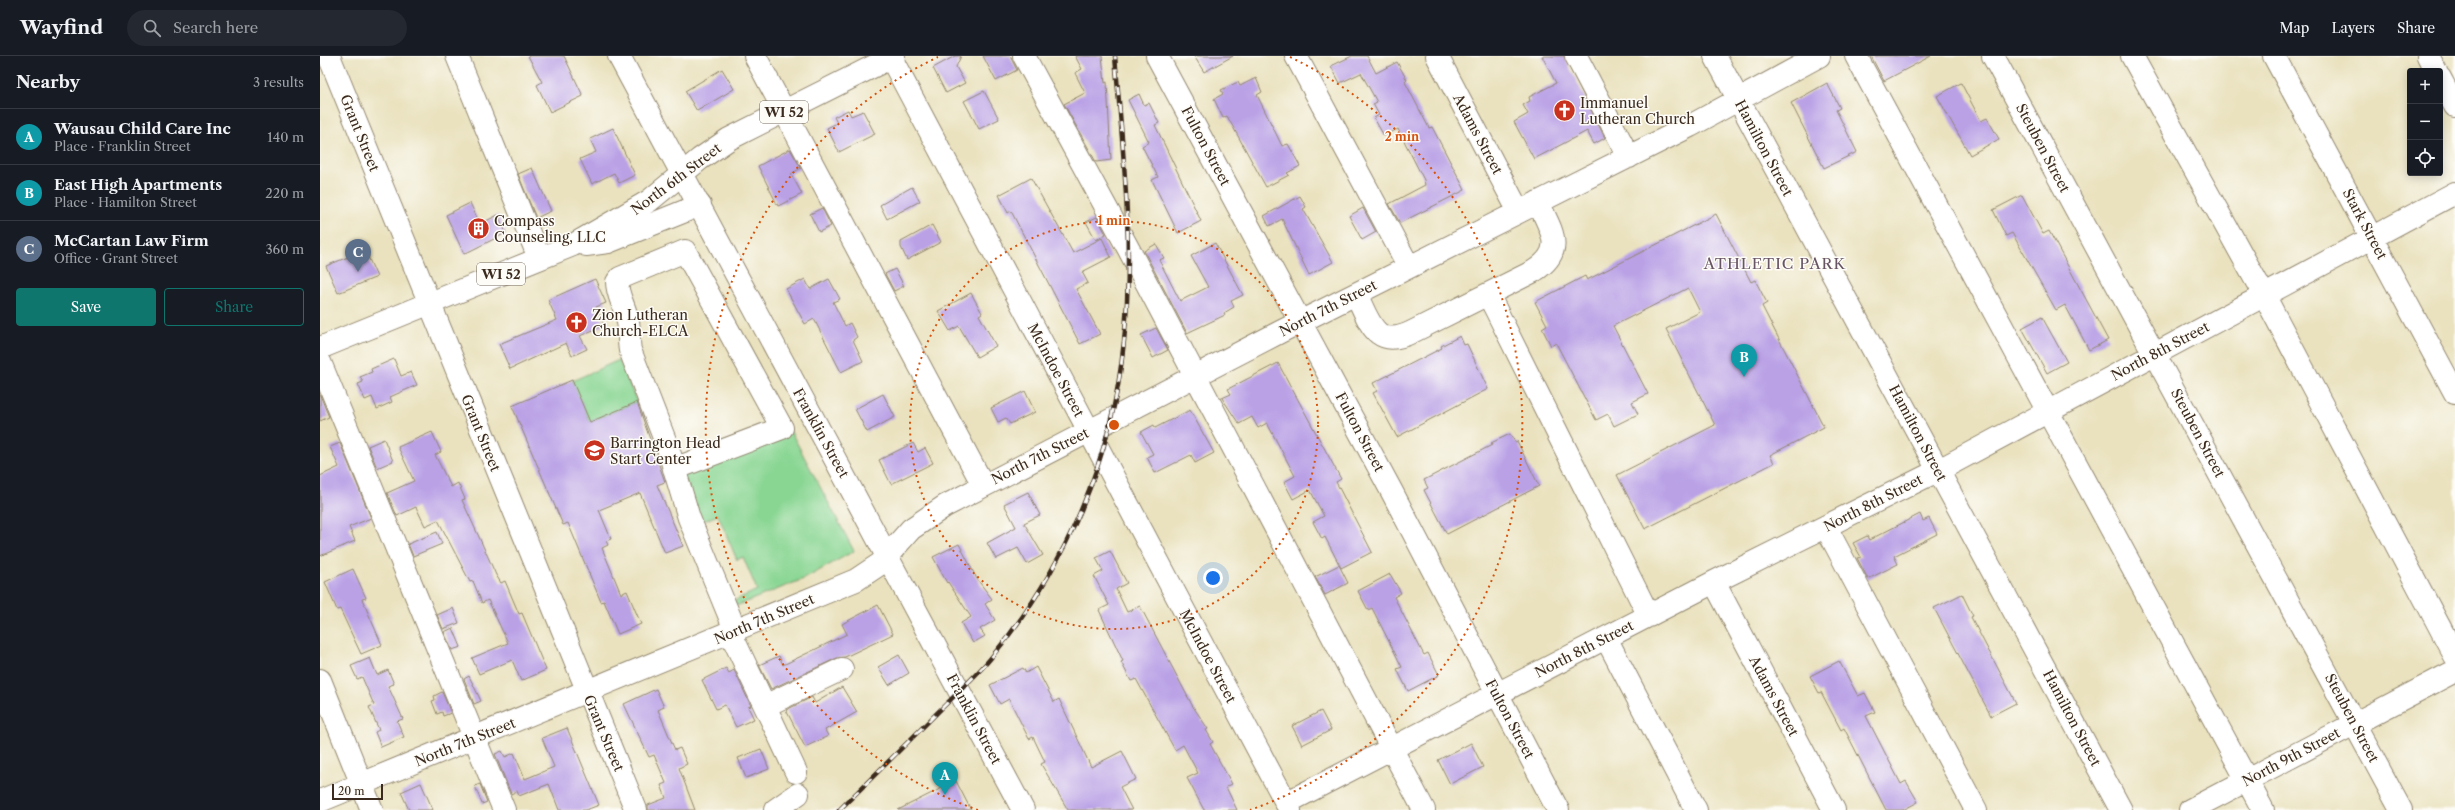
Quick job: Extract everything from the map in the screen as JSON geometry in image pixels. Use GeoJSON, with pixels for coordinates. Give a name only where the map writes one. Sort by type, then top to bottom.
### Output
{"type":"FeatureCollection","features":[{"type":"Feature","properties":{"kind":"street","name":"Grant Street"},"geometry":{"type":"LineString","coordinates":[[329,56],[587,693],[636,810]]}},
{"type":"Feature","properties":{"kind":"street"},"geometry":{"type":"LineString","coordinates":[[457,56],[539,258]]}},
{"type":"Feature","properties":{"kind":"street","name":"Franklin Street"},"geometry":{"type":"LineString","coordinates":[[619,56],[1023,810]]}},
{"type":"Feature","properties":{"kind":"street"},"geometry":{"type":"LineString","coordinates":[[755,56],[983,485]]}},
{"type":"Feature","properties":{"kind":"street"},"geometry":{"type":"LineString","coordinates":[[1024,56],[1424,810]]}},
{"type":"Feature","properties":{"kind":"street","name":"Fulton Street"},"geometry":{"type":"LineString","coordinates":[[1157,56],[1301,322],[1558,810]]}},
{"type":"Feature","properties":{"kind":"street"},"geometry":{"type":"LineString","coordinates":[[1296,56],[1409,267]]}},
{"type":"Feature","properties":{"kind":"street","name":"Adams Street"},"geometry":{"type":"LineString","coordinates":[[1356,294],[1376,332],[1385,338],[1393,339],[1412,332],[1534,271],[1544,265],[1553,253],[1554,239],[1529,207],[1437,56]]}},
{"type":"Feature","properties":{"kind":"street"},"geometry":{"type":"LineString","coordinates":[[1576,56],[1629,157]]}},
{"type":"Feature","properties":{"kind":"street","name":"Hamilton Street"},"geometry":{"type":"LineString","coordinates":[[1715,56],[2121,810]]}},
{"type":"Feature","properties":{"kind":"street","name":"North 7th Street"},"geometry":{"type":"LineString","coordinates":[[320,801],[733,633],[856,580],[875,568],[910,529],[945,506],[983,485],[1409,267],[1629,157],[1819,56]]}},
{"type":"Feature","properties":{"kind":"street"},"geometry":{"type":"LineString","coordinates":[[1856,56],[2263,810]]}},
{"type":"Feature","properties":{"kind":"street","name":"Steuben Street"},"geometry":{"type":"LineString","coordinates":[[1994,56],[2401,810]]}},
{"type":"Feature","properties":{"kind":"street"},"geometry":{"type":"LineString","coordinates":[[2132,56],[2264,295],[2455,656]]}},
{"type":"Feature","properties":{"kind":"street","name":"Stark Street"},"geometry":{"type":"LineString","coordinates":[[2274,56],[2455,393]]}},
{"type":"Feature","properties":{"kind":"street"},"geometry":{"type":"LineString","coordinates":[[2428,56],[2434,68]]}},
{"type":"Feature","properties":{"kind":"street","name":"North 6th Street"},"geometry":{"type":"LineString","coordinates":[[320,348],[572,245],[635,210],[729,139],[892,57]]}},
{"type":"Feature","properties":{"kind":"street","name":"McIndoe Street"},"geometry":{"type":"LineString","coordinates":[[892,57],[1088,431],[1288,806]]}},
{"type":"Feature","properties":{"kind":"street"},"geometry":{"type":"LineString","coordinates":[[2443,84],[2455,106]]}},
{"type":"Feature","properties":{"kind":"street","name":"North 8th Street"},"geometry":{"type":"LineString","coordinates":[[1288,806],[1392,749],[1714,582],[1939,470],[2455,193]]}},
{"type":"Feature","properties":{"kind":"street"},"geometry":{"type":"LineString","coordinates":[[572,245],[608,242],[700,205]]}},
{"type":"Feature","properties":{"kind":"street"},"geometry":{"type":"LineString","coordinates":[[674,469],[782,428],[685,251],[620,278],[616,282],[628,322],[628,340],[630,350],[674,469],[689,518],[733,633],[796,772]]}},
{"type":"Feature","properties":{"kind":"street"},"geometry":{"type":"LineString","coordinates":[[1488,294],[1649,616]]}},
{"type":"Feature","properties":{"kind":"street"},"geometry":{"type":"LineString","coordinates":[[320,362],[504,810]]}},
{"type":"Feature","properties":{"kind":"street"},"geometry":{"type":"LineString","coordinates":[[1826,527],[1976,810]]}},
{"type":"Feature","properties":{"kind":"street","name":"Adams Street"},"geometry":{"type":"LineString","coordinates":[[1714,582],[1834,810]]}},
{"type":"Feature","properties":{"kind":"street"},"geometry":{"type":"LineString","coordinates":[[1606,638],[1696,810]]}},
{"type":"Feature","properties":{"kind":"street"},"geometry":{"type":"LineString","coordinates":[[765,706],[842,669]]}},
{"type":"Feature","properties":{"kind":"street","name":"North 9th Street"},"geometry":{"type":"LineString","coordinates":[[2190,810],[2455,671]]}},
{"type":"Feature","properties":{"kind":"street"},"geometry":{"type":"LineString","coordinates":[[320,680],[372,810]]}},
{"type":"Feature","properties":{"kind":"street"},"geometry":{"type":"LineString","coordinates":[[775,810],[798,794]]}},
{"type":"Feature","properties":{"kind":"green space"},"geometry":{"type":"Polygon","coordinates":[[[619,360],[637,402],[590,422],[572,381],[619,360]]]}},
{"type":"Feature","properties":{"kind":"green space"},"geometry":{"type":"Polygon","coordinates":[[[790,430],[854,551],[806,578],[736,606],[734,601],[757,590],[743,557],[737,560],[718,515],[701,522],[679,475],[790,430]]]}},
{"type":"Feature","properties":{"kind":"building"},"geometry":{"type":"Polygon","coordinates":[[[528,56],[564,56],[583,96],[550,112],[537,85],[542,82],[528,56]]]}},
{"type":"Feature","properties":{"kind":"building"},"geometry":{"type":"Polygon","coordinates":[[[955,56],[961,56],[956,67],[965,83],[946,93],[933,68],[955,56]]]}},
{"type":"Feature","properties":{"kind":"building"},"geometry":{"type":"Polygon","coordinates":[[[983,56],[1010,56],[1017,70],[996,81],[983,56]]]}},
{"type":"Feature","properties":{"kind":"building"},"geometry":{"type":"Polygon","coordinates":[[[1075,56],[1102,56],[1105,83],[1107,82],[1111,160],[1096,162],[1064,104],[1085,93],[1075,73],[1082,69],[1075,56]]]}},
{"type":"Feature","properties":{"kind":"building"},"geometry":{"type":"Polygon","coordinates":[[[1194,56],[1233,56],[1204,72],[1194,56]]]}},
{"type":"Feature","properties":{"kind":"building"},"geometry":{"type":"Polygon","coordinates":[[[1352,56],[1367,56],[1376,73],[1397,62],[1407,80],[1405,82],[1429,128],[1432,127],[1465,190],[1400,223],[1389,204],[1425,185],[1424,180],[1398,129],[1384,136],[1374,118],[1379,115],[1373,104],[1377,102],[1361,73],[1340,83],[1331,66],[1352,56]]]}},
{"type":"Feature","properties":{"kind":"building","name":"Immanuel Lutheran Church"},"geometry":{"type":"Polygon","coordinates":[[[1542,56],[1564,56],[1605,138],[1594,144],[1587,131],[1534,159],[1514,122],[1528,114],[1523,105],[1530,101],[1529,97],[1556,83],[1542,56]]]}},
{"type":"Feature","properties":{"kind":"building"},"geometry":{"type":"Polygon","coordinates":[[[1871,56],[1931,56],[1884,81],[1871,56]]]}},
{"type":"Feature","properties":{"kind":"building"},"geometry":{"type":"Polygon","coordinates":[[[722,69],[734,89],[697,111],[685,91],[722,69]]]}},
{"type":"Feature","properties":{"kind":"building"},"geometry":{"type":"Polygon","coordinates":[[[1256,78],[1262,92],[1257,95],[1282,146],[1288,144],[1300,166],[1287,173],[1289,175],[1266,187],[1227,116],[1223,118],[1214,99],[1223,94],[1221,90],[1238,82],[1240,86],[1256,78]]]}},
{"type":"Feature","properties":{"kind":"building"},"geometry":{"type":"Polygon","coordinates":[[[1827,83],[1840,108],[1836,110],[1857,152],[1824,168],[1791,103],[1827,83]]]}},
{"type":"Feature","properties":{"kind":"building"},"geometry":{"type":"Polygon","coordinates":[[[1961,83],[1981,121],[1987,118],[1999,139],[1970,155],[1937,96],[1961,83]]]}},
{"type":"Feature","properties":{"kind":"building"},"geometry":{"type":"Polygon","coordinates":[[[984,91],[999,119],[979,129],[964,101],[984,91]]]}},
{"type":"Feature","properties":{"kind":"building"},"geometry":{"type":"Polygon","coordinates":[[[1139,94],[1144,105],[1149,103],[1159,123],[1155,125],[1201,221],[1178,233],[1152,180],[1158,177],[1142,146],[1149,142],[1128,100],[1139,94]]]}},
{"type":"Feature","properties":{"kind":"building"},"geometry":{"type":"Polygon","coordinates":[[[848,110],[851,116],[863,111],[875,134],[839,152],[827,128],[837,123],[834,117],[848,110]]]}},
{"type":"Feature","properties":{"kind":"building"},"geometry":{"type":"Polygon","coordinates":[[[613,128],[635,175],[619,183],[614,173],[592,184],[580,159],[596,152],[590,139],[613,128]]]}},
{"type":"Feature","properties":{"kind":"building"},"geometry":{"type":"Polygon","coordinates":[[[790,149],[801,168],[791,174],[802,194],[778,206],[758,166],[790,149]]]}},
{"type":"Feature","properties":{"kind":"building"},"geometry":{"type":"Polygon","coordinates":[[[532,168],[551,211],[536,218],[518,174],[532,168]]]}},
{"type":"Feature","properties":{"kind":"building"},"geometry":{"type":"Polygon","coordinates":[[[1031,178],[1073,253],[1102,238],[1111,257],[1082,272],[1088,283],[1076,289],[1100,334],[1080,344],[1011,211],[1008,213],[999,195],[1031,178]]]}},
{"type":"Feature","properties":{"kind":"building"},"geometry":{"type":"Polygon","coordinates":[[[912,187],[920,201],[887,219],[880,205],[912,187]]]}},
{"type":"Feature","properties":{"kind":"building"},"geometry":{"type":"Polygon","coordinates":[[[2022,195],[2043,234],[2049,231],[2108,340],[2089,350],[2065,305],[2056,310],[2012,233],[2006,236],[1993,210],[2022,195]]]}},
{"type":"Feature","properties":{"kind":"building"},"geometry":{"type":"Polygon","coordinates":[[[1300,196],[1306,207],[1303,209],[1333,262],[1309,275],[1282,219],[1269,226],[1264,216],[1300,196]]]}},
{"type":"Feature","properties":{"kind":"building","name":"Compass Counseling, LLC"},"geometry":{"type":"Polygon","coordinates":[[[470,203],[480,224],[498,215],[506,233],[464,254],[446,215],[470,203]]]}},
{"type":"Feature","properties":{"kind":"building"},"geometry":{"type":"Polygon","coordinates":[[[822,208],[831,226],[819,232],[810,214],[822,208]]]}},
{"type":"Feature","properties":{"kind":"building"},"geometry":{"type":"Polygon","coordinates":[[[1363,208],[1376,232],[1362,240],[1349,216],[1363,208]]]}},
{"type":"Feature","properties":{"kind":"building"},"geometry":{"type":"Polygon","coordinates":[[[1716,214],[1751,282],[1755,280],[1767,303],[1762,306],[1824,427],[1770,455],[1774,463],[1645,529],[1617,475],[1715,425],[1666,329],[1700,312],[1688,288],[1613,326],[1648,394],[1632,402],[1638,414],[1614,426],[1608,414],[1596,420],[1556,343],[1551,346],[1542,328],[1547,325],[1535,302],[1585,276],[1587,280],[1716,214]]]}},
{"type":"Feature","properties":{"kind":"building"},"geometry":{"type":"Polygon","coordinates":[[[1097,217],[1106,234],[1096,240],[1086,222],[1097,217]]]}},
{"type":"Feature","properties":{"kind":"building"},"geometry":{"type":"Polygon","coordinates":[[[932,225],[941,242],[907,260],[901,247],[901,242],[932,225]]]}},
{"type":"Feature","properties":{"kind":"building"},"geometry":{"type":"Polygon","coordinates":[[[1215,243],[1243,295],[1231,301],[1234,307],[1224,313],[1225,315],[1187,333],[1144,251],[1156,244],[1164,258],[1159,260],[1180,301],[1208,287],[1191,256],[1215,243]]]}},
{"type":"Feature","properties":{"kind":"building"},"geometry":{"type":"Polygon","coordinates":[[[365,250],[377,277],[338,293],[326,266],[365,250]]]}},
{"type":"Feature","properties":{"kind":"building"},"geometry":{"type":"Polygon","coordinates":[[[895,269],[904,286],[894,291],[885,274],[895,269]]]}},
{"type":"Feature","properties":{"kind":"building","name":"Zion Lutheran Church-ELCA"},"geometry":{"type":"Polygon","coordinates":[[[595,279],[606,303],[596,307],[604,325],[580,336],[587,349],[572,356],[566,343],[510,369],[499,344],[557,320],[548,300],[595,279]]]}},
{"type":"Feature","properties":{"kind":"building"},"geometry":{"type":"Polygon","coordinates":[[[805,279],[810,289],[829,279],[840,299],[833,302],[845,326],[850,323],[857,337],[853,340],[863,361],[841,372],[814,319],[805,324],[786,289],[805,279]]]}},
{"type":"Feature","properties":{"kind":"building"},"geometry":{"type":"Polygon","coordinates":[[[971,293],[982,313],[979,315],[996,346],[977,357],[959,326],[950,331],[938,311],[971,293]]]}},
{"type":"Feature","properties":{"kind":"building"},"geometry":{"type":"Polygon","coordinates":[[[2042,317],[2067,362],[2047,373],[2022,328],[2042,317]]]}},
{"type":"Feature","properties":{"kind":"building"},"geometry":{"type":"Polygon","coordinates":[[[1156,328],[1168,350],[1153,358],[1141,335],[1156,328]]]}},
{"type":"Feature","properties":{"kind":"building"},"geometry":{"type":"Polygon","coordinates":[[[1460,336],[1464,345],[1467,344],[1488,389],[1397,437],[1373,393],[1377,391],[1373,383],[1442,348],[1441,346],[1460,336]]]}},
{"type":"Feature","properties":{"kind":"building"},"geometry":{"type":"Polygon","coordinates":[[[394,359],[401,376],[411,372],[417,385],[390,397],[392,402],[377,409],[372,397],[365,400],[358,384],[363,382],[360,377],[372,372],[371,369],[394,359]]]}},
{"type":"Feature","properties":{"kind":"building"},"geometry":{"type":"Polygon","coordinates":[[[1278,363],[1341,479],[1336,482],[1372,552],[1341,568],[1325,537],[1322,539],[1313,522],[1324,516],[1310,490],[1293,499],[1284,482],[1295,476],[1267,423],[1258,428],[1252,417],[1239,424],[1222,398],[1231,394],[1228,389],[1278,363]]]}},
{"type":"Feature","properties":{"kind":"building","name":"Barrington Head Start Center"},"geometry":{"type":"Polygon","coordinates":[[[572,380],[590,422],[637,402],[665,482],[657,485],[683,546],[665,553],[640,493],[599,510],[611,539],[606,541],[608,545],[602,548],[621,594],[627,591],[641,624],[618,634],[604,601],[601,602],[568,523],[563,525],[512,406],[572,380]]]}},
{"type":"Feature","properties":{"kind":"building"},"geometry":{"type":"Polygon","coordinates":[[[1025,391],[1035,412],[1010,424],[1006,418],[998,422],[991,408],[1025,391]]]}},
{"type":"Feature","properties":{"kind":"building"},"geometry":{"type":"Polygon","coordinates":[[[883,394],[895,417],[867,432],[855,409],[883,394]]]}},
{"type":"Feature","properties":{"kind":"building"},"geometry":{"type":"Polygon","coordinates":[[[320,395],[329,417],[320,421],[320,395]]]}},
{"type":"Feature","properties":{"kind":"building"},"geometry":{"type":"Polygon","coordinates":[[[1190,410],[1214,453],[1195,463],[1191,455],[1155,473],[1147,457],[1153,454],[1141,432],[1154,425],[1155,428],[1190,410]]]}},
{"type":"Feature","properties":{"kind":"building"},"geometry":{"type":"Polygon","coordinates":[[[432,432],[441,452],[435,455],[451,487],[458,483],[465,499],[462,500],[496,575],[501,583],[505,581],[519,614],[522,613],[546,670],[521,681],[512,660],[479,674],[472,658],[508,643],[488,600],[482,603],[473,581],[470,582],[438,520],[425,526],[416,507],[397,516],[387,493],[414,481],[398,447],[432,432]]]}},
{"type":"Feature","properties":{"kind":"building"},"geometry":{"type":"Polygon","coordinates":[[[1510,434],[1515,442],[1517,441],[1539,486],[1447,534],[1424,490],[1428,488],[1424,480],[1492,445],[1491,443],[1510,434]]]}},
{"type":"Feature","properties":{"kind":"building"},"geometry":{"type":"Polygon","coordinates":[[[384,439],[393,461],[377,468],[368,446],[384,439]]]}},
{"type":"Feature","properties":{"kind":"building"},"geometry":{"type":"Polygon","coordinates":[[[340,443],[371,518],[349,527],[355,541],[320,556],[320,476],[339,467],[330,447],[340,443]]]}},
{"type":"Feature","properties":{"kind":"building"},"geometry":{"type":"Polygon","coordinates":[[[913,443],[918,452],[925,448],[933,463],[891,484],[879,460],[913,443]]]}},
{"type":"Feature","properties":{"kind":"building"},"geometry":{"type":"Polygon","coordinates":[[[1028,492],[1040,515],[1024,523],[1043,555],[1027,564],[1018,548],[996,559],[987,543],[1016,527],[1004,504],[1028,492]]]}},
{"type":"Feature","properties":{"kind":"building"},"geometry":{"type":"Polygon","coordinates":[[[1920,514],[1923,521],[1929,518],[1937,534],[1894,556],[1898,564],[1868,579],[1857,558],[1861,557],[1853,543],[1867,536],[1869,540],[1920,514]]]}},
{"type":"Feature","properties":{"kind":"building"},"geometry":{"type":"Polygon","coordinates":[[[437,532],[442,544],[413,556],[408,544],[437,532]]]}},
{"type":"Feature","properties":{"kind":"building"},"geometry":{"type":"Polygon","coordinates":[[[959,544],[977,579],[992,599],[985,604],[995,620],[980,629],[985,636],[973,643],[961,623],[971,617],[948,582],[947,583],[933,557],[959,544]]]}},
{"type":"Feature","properties":{"kind":"building"},"geometry":{"type":"Polygon","coordinates":[[[1110,551],[1127,583],[1116,589],[1127,612],[1140,606],[1192,705],[1208,729],[1206,730],[1213,742],[1210,744],[1232,784],[1226,787],[1237,810],[1204,810],[1187,778],[1198,773],[1183,745],[1175,750],[1136,679],[1131,681],[1121,662],[1123,661],[1099,610],[1109,605],[1094,576],[1103,571],[1096,558],[1110,551]]]}},
{"type":"Feature","properties":{"kind":"building"},"geometry":{"type":"Polygon","coordinates":[[[1339,565],[1348,583],[1325,595],[1315,577],[1339,565]]]}},
{"type":"Feature","properties":{"kind":"building"},"geometry":{"type":"Polygon","coordinates":[[[353,569],[366,598],[362,599],[382,645],[361,654],[340,609],[337,610],[325,582],[353,569]]]}},
{"type":"Feature","properties":{"kind":"building"},"geometry":{"type":"Polygon","coordinates":[[[1390,574],[1401,593],[1394,597],[1424,655],[1428,653],[1439,675],[1408,691],[1397,669],[1402,667],[1372,608],[1368,610],[1358,591],[1390,574]]]}},
{"type":"Feature","properties":{"kind":"building"},"geometry":{"type":"Polygon","coordinates":[[[1962,594],[1973,616],[1971,617],[2016,703],[1991,716],[1934,608],[1962,594]]]}},
{"type":"Feature","properties":{"kind":"building"},"geometry":{"type":"Polygon","coordinates":[[[878,605],[893,634],[845,657],[837,658],[771,689],[759,665],[779,656],[783,665],[847,634],[842,624],[878,605]]]}},
{"type":"Feature","properties":{"kind":"building"},"geometry":{"type":"Polygon","coordinates":[[[453,608],[459,623],[443,629],[437,615],[453,608]]]}},
{"type":"Feature","properties":{"kind":"building"},"geometry":{"type":"Polygon","coordinates":[[[453,628],[461,647],[452,650],[444,632],[453,628]]]}},
{"type":"Feature","properties":{"kind":"building"},"geometry":{"type":"Polygon","coordinates":[[[899,655],[909,673],[889,685],[878,667],[899,655]]]}},
{"type":"Feature","properties":{"kind":"building"},"geometry":{"type":"Polygon","coordinates":[[[370,658],[377,675],[388,670],[394,684],[388,686],[403,719],[397,721],[404,737],[381,747],[375,732],[379,730],[369,707],[374,705],[362,677],[357,679],[351,666],[370,658]]]}},
{"type":"Feature","properties":{"kind":"building"},"geometry":{"type":"Polygon","coordinates":[[[1839,661],[1858,696],[1865,693],[1875,712],[1866,716],[1901,784],[1906,781],[1918,802],[1903,810],[1886,810],[1844,728],[1841,730],[1821,692],[1819,693],[1810,676],[1839,661]]]}},
{"type":"Feature","properties":{"kind":"building"},"geometry":{"type":"Polygon","coordinates":[[[1036,667],[1054,702],[1059,699],[1091,767],[1122,751],[1136,779],[1120,787],[1132,810],[1068,810],[1041,764],[1045,762],[1033,737],[1029,739],[1009,699],[1000,704],[990,685],[1023,668],[1026,673],[1036,667]]]}},
{"type":"Feature","properties":{"kind":"building"},"geometry":{"type":"Polygon","coordinates":[[[726,668],[729,673],[734,670],[751,706],[748,707],[754,719],[736,727],[725,705],[716,709],[702,680],[726,668]]]}},
{"type":"Feature","properties":{"kind":"building"},"geometry":{"type":"Polygon","coordinates":[[[469,676],[481,701],[474,704],[464,679],[469,676]]]}},
{"type":"Feature","properties":{"kind":"building"},"geometry":{"type":"Polygon","coordinates":[[[842,687],[857,712],[825,730],[828,736],[805,747],[786,710],[812,697],[815,703],[842,687]]]}},
{"type":"Feature","properties":{"kind":"building"},"geometry":{"type":"Polygon","coordinates":[[[656,689],[664,707],[658,710],[675,750],[680,748],[687,764],[679,768],[695,810],[648,810],[648,805],[666,798],[661,785],[666,783],[654,755],[649,757],[624,704],[656,689]]]}},
{"type":"Feature","properties":{"kind":"building"},"geometry":{"type":"Polygon","coordinates":[[[442,692],[451,713],[443,716],[442,712],[437,714],[432,701],[435,700],[434,696],[442,692]]]}},
{"type":"Feature","properties":{"kind":"building"},"geometry":{"type":"Polygon","coordinates":[[[1321,711],[1331,730],[1302,745],[1292,726],[1321,711]]]}},
{"type":"Feature","properties":{"kind":"building"},"geometry":{"type":"Polygon","coordinates":[[[567,728],[599,805],[586,810],[559,810],[549,784],[519,796],[517,791],[511,794],[495,754],[502,751],[505,757],[514,753],[525,779],[554,767],[542,738],[567,728]]]}},
{"type":"Feature","properties":{"kind":"building"},"geometry":{"type":"Polygon","coordinates":[[[1471,743],[1483,767],[1450,784],[1438,760],[1471,743]]]}},
{"type":"Feature","properties":{"kind":"building"},"geometry":{"type":"Polygon","coordinates":[[[761,749],[769,769],[746,778],[738,758],[761,749]]]}},
{"type":"Feature","properties":{"kind":"building"},"geometry":{"type":"Polygon","coordinates":[[[956,781],[971,810],[898,810],[956,781]]]}},
{"type":"Feature","properties":{"kind":"building"},"geometry":{"type":"Polygon","coordinates":[[[421,783],[433,810],[409,810],[401,792],[421,783]]]}},
{"type":"Feature","properties":{"kind":"building"},"geometry":{"type":"Polygon","coordinates":[[[480,784],[487,802],[482,804],[475,786],[480,784]]]}},
{"type":"Feature","properties":{"kind":"railway"},"geometry":{"type":"LineString","coordinates":[[839,810],[977,674],[1017,625],[1041,588],[1062,550],[1081,510],[1097,469],[1109,427],[1118,384],[1127,306],[1128,234],[1115,56]]}},
{"type":"Feature","properties":{"kind":"place","name":"Immanuel Lutheran Church"},"geometry":{"type":"Point","coordinates":[1564,111]}},
{"type":"Feature","properties":{"kind":"place","name":"Compass Counseling, LLC"},"geometry":{"type":"Point","coordinates":[478,229]}},
{"type":"Feature","properties":{"kind":"place","name":"McCartan Law Firm"},"geometry":{"type":"Point","coordinates":[358,272]}},
{"type":"Feature","properties":{"kind":"place","name":"Zion Lutheran Church-ELCA"},"geometry":{"type":"Point","coordinates":[577,323]}},
{"type":"Feature","properties":{"kind":"place","name":"East High Apartments"},"geometry":{"type":"Point","coordinates":[1744,377]}},
{"type":"Feature","properties":{"kind":"place","name":"Barrington Head Start Center"},"geometry":{"type":"Point","coordinates":[595,451]}},
{"type":"Feature","properties":{"kind":"place","name":"Wausau Child Care Inc"},"geometry":{"type":"Point","coordinates":[945,795]}},
{"type":"Feature","properties":{"kind":"district","name":"ATHLETIC PARK"},"geometry":{"type":"Point","coordinates":[1775,264]}}]}
